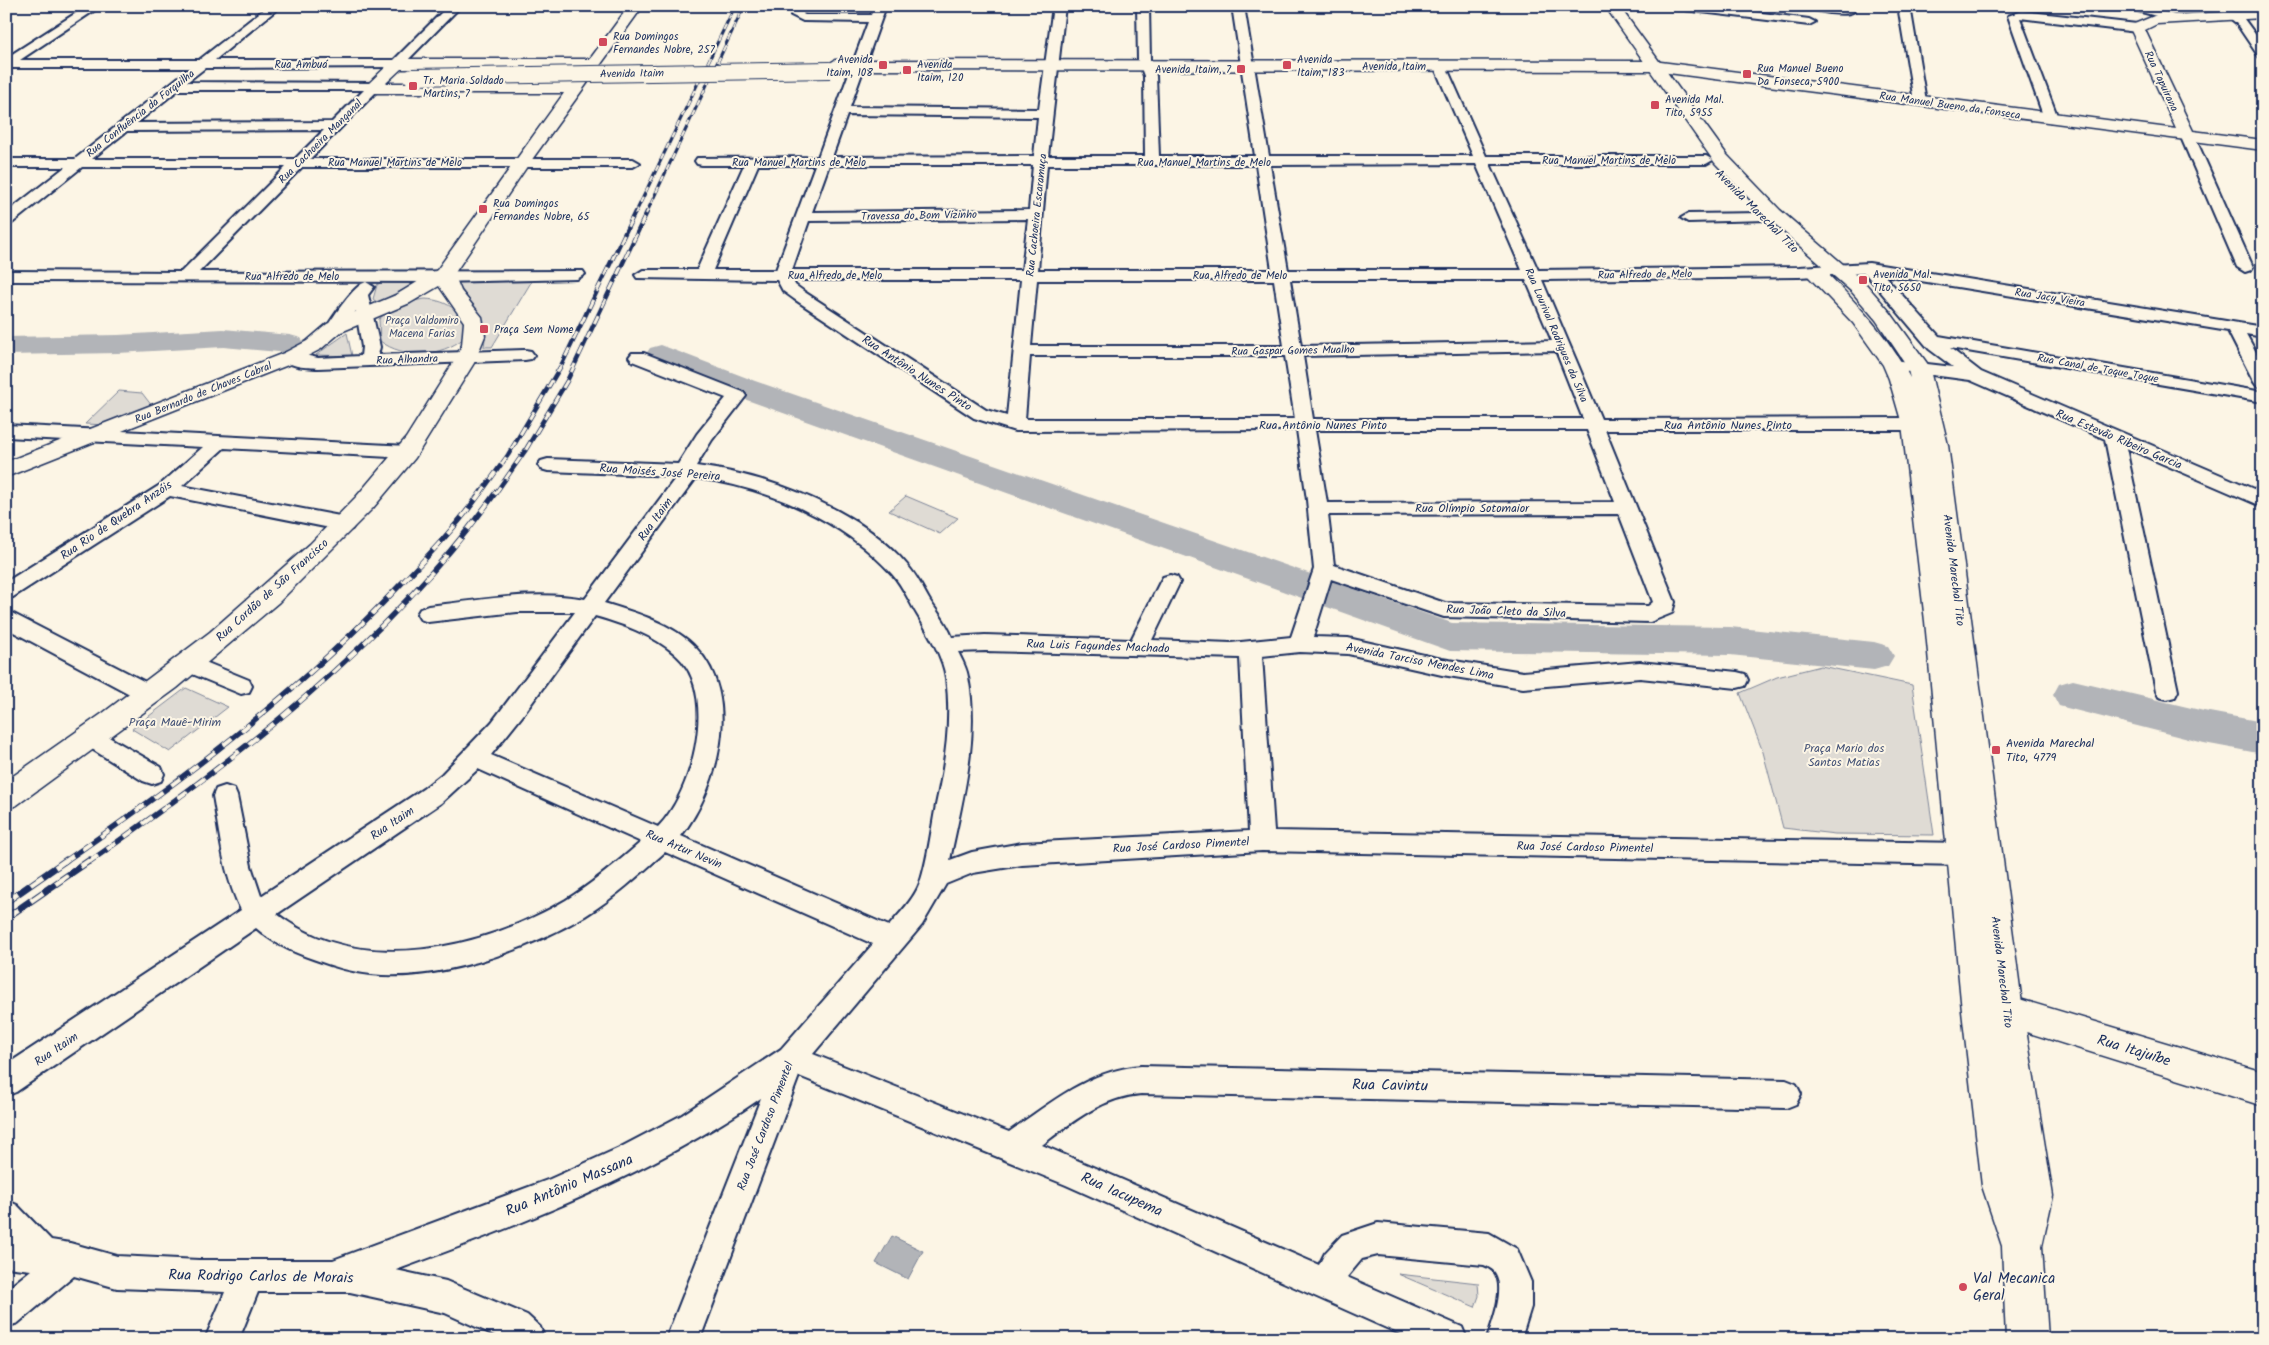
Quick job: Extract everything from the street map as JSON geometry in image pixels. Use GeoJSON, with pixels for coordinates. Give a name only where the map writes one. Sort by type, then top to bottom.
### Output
{"type":"FeatureCollection","features":[{"type":"Feature","properties":{"kind":"street"},"geometry":{"type":"LineString","coordinates":[[6,64],[95,6]]}},
{"type":"Feature","properties":{"kind":"street","name":"Rua Confluência da Forquilha"},"geometry":{"type":"LineString","coordinates":[[6,220],[274,6]]}},
{"type":"Feature","properties":{"kind":"street","name":"Rua Cachoeira Manganal"},"geometry":{"type":"LineString","coordinates":[[186,276],[455,6]]}},
{"type":"Feature","properties":{"kind":"street"},"geometry":{"type":"LineString","coordinates":[[328,333],[403,299],[443,276],[521,162],[636,6]]}},
{"type":"Feature","properties":{"kind":"street"},"geometry":{"type":"LineString","coordinates":[[801,6],[797,14],[803,18],[875,19]]}},
{"type":"Feature","properties":{"kind":"street"},"geometry":{"type":"LineString","coordinates":[[782,275],[880,6]]}},
{"type":"Feature","properties":{"kind":"street","name":"Rua Cachoeira Escaramuça"},"geometry":{"type":"LineString","coordinates":[[1014,425],[1059,6]]}},
{"type":"Feature","properties":{"kind":"street"},"geometry":{"type":"LineString","coordinates":[[1143,6],[1144,60],[1150,76],[1152,162]]}},
{"type":"Feature","properties":{"kind":"street"},"geometry":{"type":"LineString","coordinates":[[1238,6],[1318,510],[1322,575],[1300,644]]}},
{"type":"Feature","properties":{"kind":"street","name":"Avenida Marechal Tito"},"geometry":{"type":"LineString","coordinates":[[1600,6],[1645,66],[1721,159],[1826,270]]}},
{"type":"Feature","properties":{"kind":"street","name":"Avenida Marechal Tito"},"geometry":{"type":"LineString","coordinates":[[1612,6],[1685,134],[1706,160],[1763,217],[1826,270],[1859,288],[1883,316],[1938,444],[2006,1011],[2034,1196],[2022,1246]]}},
{"type":"Feature","properties":{"kind":"street"},"geometry":{"type":"LineString","coordinates":[[1676,6],[1809,22]]}},
{"type":"Feature","properties":{"kind":"street"},"geometry":{"type":"LineString","coordinates":[[1811,6],[1848,11]]}},
{"type":"Feature","properties":{"kind":"street"},"geometry":{"type":"LineString","coordinates":[[1904,6],[1920,101]]}},
{"type":"Feature","properties":{"kind":"street"},"geometry":{"type":"LineString","coordinates":[[2125,6],[2176,18]]}},
{"type":"Feature","properties":{"kind":"street"},"geometry":{"type":"LineString","coordinates":[[2220,6],[2234,16],[2263,54]]}},
{"type":"Feature","properties":{"kind":"street"},"geometry":{"type":"LineString","coordinates":[[2050,118],[2014,17],[2015,15],[2137,28],[2154,20],[2263,14]]}},
{"type":"Feature","properties":{"kind":"street","name":"Rua Tapuirana"},"geometry":{"type":"LineString","coordinates":[[2137,28],[2187,134]]}},
{"type":"Feature","properties":{"kind":"street","name":"Rua Ambuá"},"geometry":{"type":"LineString","coordinates":[[6,64],[203,64],[385,76],[595,63]]}},
{"type":"Feature","properties":{"kind":"street","name":"Rua Lourival Rodrigues da Silva"},"geometry":{"type":"LineString","coordinates":[[1440,66],[1563,346],[1664,602],[1664,608]]}},
{"type":"Feature","properties":{"kind":"street","name":"Avenida Itaim"},"geometry":{"type":"LineString","coordinates":[[385,76],[832,67],[1645,66]]}},
{"type":"Feature","properties":{"kind":"street","name":"Rua Manuel Bueno da Fonseca"},"geometry":{"type":"LineString","coordinates":[[1645,66],[2263,145]]}},
{"type":"Feature","properties":{"kind":"street"},"geometry":{"type":"LineString","coordinates":[[175,86],[385,76],[575,88]]}},
{"type":"Feature","properties":{"kind":"street"},"geometry":{"type":"LineString","coordinates":[[842,111],[1046,113]]}},
{"type":"Feature","properties":{"kind":"street"},"geometry":{"type":"LineString","coordinates":[[123,127],[335,126]]}},
{"type":"Feature","properties":{"kind":"street"},"geometry":{"type":"LineString","coordinates":[[2187,134],[2245,266]]}},
{"type":"Feature","properties":{"kind":"street","name":"Rua Manuel Martins de Melo"},"geometry":{"type":"LineString","coordinates":[[702,161],[1264,162],[1706,160]]}},
{"type":"Feature","properties":{"kind":"street"},"geometry":{"type":"LineString","coordinates":[[703,275],[752,162]]}},
{"type":"Feature","properties":{"kind":"street","name":"Rua Manuel Martins de Melo"},"geometry":{"type":"LineString","coordinates":[[6,163],[634,163]]}},
{"type":"Feature","properties":{"kind":"street","name":"Travessa do Bom Vizinho"},"geometry":{"type":"LineString","coordinates":[[802,217],[1036,214]]}},
{"type":"Feature","properties":{"kind":"street"},"geometry":{"type":"LineString","coordinates":[[1688,218],[1763,217]]}},
{"type":"Feature","properties":{"kind":"street","name":"Rua Jacy Vieira"},"geometry":{"type":"LineString","coordinates":[[1826,270],[1869,268],[2263,332]]}},
{"type":"Feature","properties":{"kind":"street","name":"Rua Estevão Ribeiro Garcia"},"geometry":{"type":"LineString","coordinates":[[1869,268],[1934,342],[1974,376]]}},
{"type":"Feature","properties":{"kind":"street","name":"Rua Alfredo de Melo"},"geometry":{"type":"LineString","coordinates":[[643,275],[1532,276],[1826,270]]}},
{"type":"Feature","properties":{"kind":"street","name":"Rua Alfredo de Melo"},"geometry":{"type":"LineString","coordinates":[[6,276],[443,276],[577,274]]}},
{"type":"Feature","properties":{"kind":"street","name":"Rua Antônio Nunes Pinto"},"geometry":{"type":"LineString","coordinates":[[782,275],[783,280],[800,296],[980,414],[1014,425],[1594,426],[1912,424]]}},
{"type":"Feature","properties":{"kind":"street","name":"Rua Bernardo de Chaves Cabral"},"geometry":{"type":"LineString","coordinates":[[6,470],[295,355],[328,333],[374,276]]}},
{"type":"Feature","properties":{"kind":"street","name":"Rua Cordão de São Francisco"},"geometry":{"type":"LineString","coordinates":[[6,797],[92,738],[262,602],[345,524],[408,452],[468,356],[476,330],[473,316],[455,297],[443,276]]}},
{"type":"Feature","properties":{"kind":"street"},"geometry":{"type":"LineString","coordinates":[[360,293],[371,347],[369,360]]}},
{"type":"Feature","properties":{"kind":"street"},"geometry":{"type":"LineString","coordinates":[[403,299],[437,294],[455,297]]}},
{"type":"Feature","properties":{"kind":"street"},"geometry":{"type":"LineString","coordinates":[[2234,327],[2263,382]]}},
{"type":"Feature","properties":{"kind":"street"},"geometry":{"type":"LineString","coordinates":[[1906,366],[1934,342]]}},
{"type":"Feature","properties":{"kind":"street","name":"Rua Canal de Toque Toque"},"geometry":{"type":"LineString","coordinates":[[1934,342],[2263,396]]}},
{"type":"Feature","properties":{"kind":"street","name":"Rua Gaspar Gomes Mualho"},"geometry":{"type":"LineString","coordinates":[[1022,351],[1293,351],[1563,346]]}},
{"type":"Feature","properties":{"kind":"street","name":"Rua Alhandra"},"geometry":{"type":"LineString","coordinates":[[295,355],[299,361],[318,363],[525,355]]}},
{"type":"Feature","properties":{"kind":"street","name":"Rua Itaim"},"geometry":{"type":"LineString","coordinates":[[6,1082],[432,796],[459,775],[475,758],[506,722],[590,608],[687,471],[704,438],[737,396],[638,357]]}},
{"type":"Feature","properties":{"kind":"street","name":"Avenida Marechal Tito"},"geometry":{"type":"LineString","coordinates":[[1906,366],[1900,378],[1912,424],[1938,621],[2001,1186],[2022,1246],[2028,1339]]}},
{"type":"Feature","properties":{"kind":"street","name":"Rua Estevão Ribeiro Garcia"},"geometry":{"type":"LineString","coordinates":[[1906,366],[1974,376],[2263,501]]}},
{"type":"Feature","properties":{"kind":"street"},"geometry":{"type":"LineString","coordinates":[[6,431],[408,452]]}},
{"type":"Feature","properties":{"kind":"street"},"geometry":{"type":"LineString","coordinates":[[2114,437],[2167,691]]}},
{"type":"Feature","properties":{"kind":"street","name":"Rua Rio de Quebra Anzóis"},"geometry":{"type":"LineString","coordinates":[[6,592],[167,489],[221,441]]}},
{"type":"Feature","properties":{"kind":"street","name":"Rua Moisés José Pereira"},"geometry":{"type":"LineString","coordinates":[[548,465],[687,471],[748,481],[811,506],[848,526],[877,547],[901,572],[922,602],[944,645],[957,676],[960,715],[958,761],[934,877]]}},
{"type":"Feature","properties":{"kind":"street"},"geometry":{"type":"LineString","coordinates":[[167,489],[345,524]]}},
{"type":"Feature","properties":{"kind":"street","name":"Rua Olímpio Sotomaior"},"geometry":{"type":"LineString","coordinates":[[1318,510],[1627,508]]}},
{"type":"Feature","properties":{"kind":"street","name":"Rua João Cleto da Silva"},"geometry":{"type":"LineString","coordinates":[[1322,575],[1444,610],[1650,614],[1664,608]]}},
{"type":"Feature","properties":{"kind":"street"},"geometry":{"type":"LineString","coordinates":[[1138,647],[1170,582]]}},
{"type":"Feature","properties":{"kind":"street"},"geometry":{"type":"LineString","coordinates":[[225,796],[242,883],[250,903],[270,926],[309,946],[354,962],[401,964],[480,950],[532,932],[571,911],[616,880],[676,825],[697,786],[711,740],[711,703],[701,672],[688,652],[662,634],[612,612],[571,604],[428,614]]}},
{"type":"Feature","properties":{"kind":"street"},"geometry":{"type":"LineString","coordinates":[[6,618],[149,694]]}},
{"type":"Feature","properties":{"kind":"street","name":"Rua Luis Fagundes Machado"},"geometry":{"type":"LineString","coordinates":[[944,645],[985,642],[1231,651],[1251,649]]}},
{"type":"Feature","properties":{"kind":"street","name":"Avenida Tarciso Mendes Lima"},"geometry":{"type":"LineString","coordinates":[[1251,649],[1300,644],[1348,646],[1442,667],[1523,680],[1640,670],[1737,680]]}},
{"type":"Feature","properties":{"kind":"street"},"geometry":{"type":"LineString","coordinates":[[1251,649],[1262,841]]}},
{"type":"Feature","properties":{"kind":"street"},"geometry":{"type":"LineString","coordinates":[[188,663],[241,686]]}},
{"type":"Feature","properties":{"kind":"street"},"geometry":{"type":"LineString","coordinates":[[92,738],[152,774]]}},
{"type":"Feature","properties":{"kind":"street","name":"Rua Artur Nevin"},"geometry":{"type":"LineString","coordinates":[[475,758],[893,940]]}},
{"type":"Feature","properties":{"kind":"street","name":"Rua José Cardoso Pimentel"},"geometry":{"type":"LineString","coordinates":[[683,1339],[791,1059],[924,902],[934,877],[972,863],[1022,854],[1262,841],[1963,854]]}},
{"type":"Feature","properties":{"kind":"street"},"geometry":{"type":"LineString","coordinates":[[1968,898],[1977,910],[1986,992],[1991,1001],[2006,1011]]}},
{"type":"Feature","properties":{"kind":"street","name":"Rua Itajuíbe"},"geometry":{"type":"LineString","coordinates":[[2006,1011],[2262,1090]]}},
{"type":"Feature","properties":{"kind":"street","name":"Rua Iacupema"},"geometry":{"type":"LineString","coordinates":[[791,1059],[1075,1173],[1450,1339]]}},
{"type":"Feature","properties":{"kind":"street","name":"Rua Antônio Massana"},"geometry":{"type":"LineString","coordinates":[[331,1276],[449,1235],[583,1181],[632,1158],[692,1126],[746,1092],[791,1059]]}},
{"type":"Feature","properties":{"kind":"street","name":"Rua Cavintu"},"geometry":{"type":"LineString","coordinates":[[1012,1148],[1094,1094],[1109,1086],[1126,1082],[1191,1080],[1786,1094]]}},
{"type":"Feature","properties":{"kind":"street"},"geometry":{"type":"LineString","coordinates":[[6,1216],[57,1258],[6,1311]]}},
{"type":"Feature","properties":{"kind":"street"},"geometry":{"type":"LineString","coordinates":[[1327,1285],[1336,1264],[1353,1246],[1378,1239],[1489,1249],[1506,1260],[1515,1282],[1514,1307],[1504,1339]]}},
{"type":"Feature","properties":{"kind":"street","name":"Rua Rodrigo Carlos de Morais"},"geometry":{"type":"LineString","coordinates":[[6,1251],[57,1258],[117,1272],[248,1276],[350,1276],[446,1297],[515,1326],[528,1339]]}},
{"type":"Feature","properties":{"kind":"street"},"geometry":{"type":"LineString","coordinates":[[222,1339],[248,1276]]}},
{"type":"Feature","properties":{"kind":"green space","name":"Praça Valdomiro Macena Farias"},"geometry":{"type":"Polygon","coordinates":[[[533,279],[492,347],[484,347],[485,336],[482,319],[458,284],[461,280],[533,279]]]}},
{"type":"Feature","properties":{"kind":"green space","name":"Praça Valdomiro Macena Farias"},"geometry":{"type":"Polygon","coordinates":[[[421,280],[378,303],[373,299],[377,285],[383,281],[421,280]]]}},
{"type":"Feature","properties":{"kind":"green space","name":"Praça Valdomiro Macena Farias"},"geometry":{"type":"Polygon","coordinates":[[[425,299],[441,302],[455,310],[463,322],[464,338],[445,349],[422,353],[400,351],[380,341],[379,319],[400,306],[425,299]]]}},
{"type":"Feature","properties":{"kind":"green space","name":"Praça Valdomiro Macena Farias"},"geometry":{"type":"Polygon","coordinates":[[[347,333],[352,356],[316,355],[347,333]]]}},
{"type":"Feature","properties":{"kind":"green space"},"geometry":{"type":"Polygon","coordinates":[[[119,391],[142,393],[152,406],[107,425],[85,424],[119,391]]]}},
{"type":"Feature","properties":{"kind":"green space"},"geometry":{"type":"Polygon","coordinates":[[[906,496],[958,518],[940,534],[889,511],[906,496]]]}},
{"type":"Feature","properties":{"kind":"green space","name":"Praça Mario dos Santos Matias"},"geometry":{"type":"Polygon","coordinates":[[[1821,666],[1912,685],[1934,835],[1835,834],[1783,828],[1763,752],[1740,693],[1777,677],[1821,666]]]}},
{"type":"Feature","properties":{"kind":"green space","name":"Praça Mauê-Mirim"},"geometry":{"type":"Polygon","coordinates":[[[186,688],[228,707],[170,752],[132,729],[186,688]]]}},
{"type":"Feature","properties":{"kind":"green space"},"geometry":{"type":"Polygon","coordinates":[[[1398,1274],[1478,1283],[1479,1296],[1475,1307],[1398,1274]]]}},
{"type":"Feature","properties":{"kind":"shaded area"},"geometry":{"type":"Polygon","coordinates":[[[892,1236],[923,1251],[908,1279],[876,1263],[892,1236]]]}},
{"type":"Feature","properties":{"kind":"waterway"},"geometry":{"type":"LineString","coordinates":[[6,346],[118,344],[223,338],[290,344]]}},
{"type":"Feature","properties":{"kind":"waterway"},"geometry":{"type":"LineString","coordinates":[[661,354],[744,388],[1450,637],[1730,641],[1874,656]]}},
{"type":"Feature","properties":{"kind":"waterway"},"geometry":{"type":"LineString","coordinates":[[2073,695],[2204,727],[2263,738]]}},
{"type":"Feature","properties":{"kind":"railway"},"geometry":{"type":"LineString","coordinates":[[635,214],[735,6]]}},
{"type":"Feature","properties":{"kind":"railway"},"geometry":{"type":"LineString","coordinates":[[646,214],[744,6]]}},
{"type":"Feature","properties":{"kind":"railway"},"geometry":{"type":"LineString","coordinates":[[480,494],[508,455],[562,364],[635,212]]}},
{"type":"Feature","properties":{"kind":"railway"},"geometry":{"type":"LineString","coordinates":[[495,494],[525,451],[567,381],[647,212]]}},
{"type":"Feature","properties":{"kind":"railway"},"geometry":{"type":"LineString","coordinates":[[64,862],[153,799],[281,698],[361,625],[452,529],[481,492]]}},
{"type":"Feature","properties":{"kind":"railway"},"geometry":{"type":"LineString","coordinates":[[89,862],[201,781],[255,739],[359,648],[408,599],[454,547],[496,492]]}},
{"type":"Feature","properties":{"kind":"railway"},"geometry":{"type":"LineString","coordinates":[[6,902],[66,860]]}},
{"type":"Feature","properties":{"kind":"railway"},"geometry":{"type":"LineString","coordinates":[[6,918],[90,860]]}},
{"type":"Feature","properties":{"kind":"place","name":"Rua Domingos Fernandes Nobre, 257"},"geometry":{"type":"Point","coordinates":[603,42]}},
{"type":"Feature","properties":{"kind":"place","name":"Avenida Itaim, 108"},"geometry":{"type":"Point","coordinates":[883,65]}},
{"type":"Feature","properties":{"kind":"place","name":"Avenida Itaim, 183"},"geometry":{"type":"Point","coordinates":[1287,65]}},
{"type":"Feature","properties":{"kind":"place","name":"Avenida Itaim, 7"},"geometry":{"type":"Point","coordinates":[1241,69]}},
{"type":"Feature","properties":{"kind":"place","name":"Avenida Itaim, 120"},"geometry":{"type":"Point","coordinates":[907,70]}},
{"type":"Feature","properties":{"kind":"place","name":"Rua Manuel Bueno Da Fonseca, 5900"},"geometry":{"type":"Point","coordinates":[1747,74]}},
{"type":"Feature","properties":{"kind":"place","name":"Tr. Maria Soldado Martins, 7"},"geometry":{"type":"Point","coordinates":[413,86]}},
{"type":"Feature","properties":{"kind":"place","name":"Avenida Mal. Tito, 5955"},"geometry":{"type":"Point","coordinates":[1655,105]}},
{"type":"Feature","properties":{"kind":"place","name":"Rua Domingos Fernandes Nobre, 65"},"geometry":{"type":"Point","coordinates":[483,209]}},
{"type":"Feature","properties":{"kind":"place","name":"Avenida Mal. Tito, 5650"},"geometry":{"type":"Point","coordinates":[1863,280]}},
{"type":"Feature","properties":{"kind":"place","name":"Praça Sem Nome"},"geometry":{"type":"Point","coordinates":[484,329]}},
{"type":"Feature","properties":{"kind":"place","name":"Avenida Marechal Tito, 4779"},"geometry":{"type":"Point","coordinates":[1996,750]}},
{"type":"Feature","properties":{"kind":"place","name":"Val Mecanica Geral"},"geometry":{"type":"Point","coordinates":[1963,1287]}}]}
